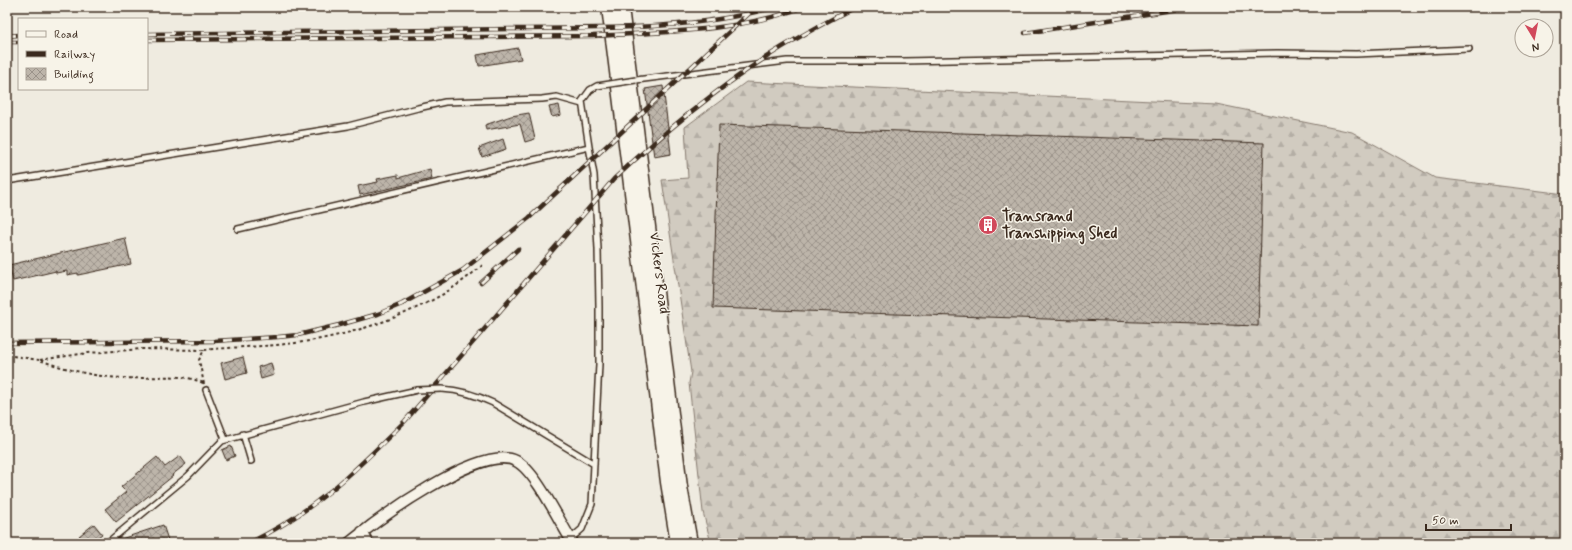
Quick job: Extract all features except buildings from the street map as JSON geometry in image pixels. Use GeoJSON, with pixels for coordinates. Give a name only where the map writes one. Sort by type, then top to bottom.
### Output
{"type":"FeatureCollection","features":[{"type":"Feature","properties":{"kind":"main road","name":"Vickers Road"},"geometry":{"type":"LineString","coordinates":[[609,7],[668,482],[678,543]]}},
{"type":"Feature","properties":{"kind":"main road","name":"Vickers Road"},"geometry":{"type":"LineString","coordinates":[[621,7],[680,487],[690,543]]}},
{"type":"Feature","properties":{"kind":"street"},"geometry":{"type":"LineString","coordinates":[[349,543],[362,532],[404,503],[470,466],[494,458],[507,458],[516,461],[526,468],[537,482],[570,542]]}},
{"type":"Feature","properties":{"kind":"street"},"geometry":{"type":"LineString","coordinates":[[362,532],[368,543]]}},
{"type":"Feature","properties":{"kind":"lane"},"geometry":{"type":"LineString","coordinates":[[570,542],[582,529],[592,504],[598,364],[598,271],[594,175],[582,104],[585,96],[590,90],[597,86],[787,61],[904,62],[1045,58],[1356,54],[1469,49]]}},
{"type":"Feature","properties":{"kind":"lane"},"geometry":{"type":"LineString","coordinates":[[7,181],[348,126],[445,102],[542,99],[557,97],[582,104]]}},
{"type":"Feature","properties":{"kind":"lane"},"geometry":{"type":"LineString","coordinates":[[238,229],[589,147]]}},
{"type":"Feature","properties":{"kind":"lane"},"geometry":{"type":"LineString","coordinates":[[107,543],[188,476],[222,440],[364,402],[417,390],[442,389],[476,395],[493,403],[594,464]]}},
{"type":"Feature","properties":{"kind":"lane"},"geometry":{"type":"LineString","coordinates":[[206,390],[225,440]]}},
{"type":"Feature","properties":{"kind":"lane"},"geometry":{"type":"LineString","coordinates":[[243,434],[251,461]]}},
{"type":"Feature","properties":{"kind":"path"},"geometry":{"type":"LineString","coordinates":[[39,360],[88,353],[142,349],[204,350],[287,344],[327,337],[365,327],[410,310],[444,293],[463,281],[484,264]]}},
{"type":"Feature","properties":{"kind":"path"},"geometry":{"type":"LineString","coordinates":[[204,350],[199,360],[203,383],[206,390]]}},
{"type":"Feature","properties":{"kind":"path"},"geometry":{"type":"LineString","coordinates":[[7,355],[39,360],[96,376],[124,379],[176,377],[192,378],[203,383]]}},
{"type":"Feature","properties":{"kind":"green space"},"geometry":{"type":"Polygon","coordinates":[[[746,82],[1216,104],[1352,132],[1435,178],[1565,194],[1565,543],[711,543],[703,512],[689,383],[691,372],[662,180],[688,178],[685,127],[746,82]]]}},
{"type":"Feature","properties":{"kind":"railway"},"geometry":{"type":"LineString","coordinates":[[7,343],[214,341],[278,337],[298,335],[339,325],[378,314],[402,304],[463,270],[529,218],[756,7]]}},
{"type":"Feature","properties":{"kind":"railway"},"geometry":{"type":"LineString","coordinates":[[148,34],[644,27],[743,15],[775,7]]}},
{"type":"Feature","properties":{"kind":"railway"},"geometry":{"type":"LineString","coordinates":[[148,40],[593,36],[673,32],[753,22],[804,7]]}},
{"type":"Feature","properties":{"kind":"railway"},"geometry":{"type":"LineString","coordinates":[[249,543],[294,518],[314,504],[351,473],[387,439],[405,421],[614,179],[650,146],[687,115],[745,71],[798,38],[855,7]]}},
{"type":"Feature","properties":{"kind":"railway"},"geometry":{"type":"LineString","coordinates":[[1025,33],[1179,9]]}},
{"type":"Feature","properties":{"kind":"railway"},"geometry":{"type":"LineString","coordinates":[[7,36],[18,35]]}},
{"type":"Feature","properties":{"kind":"railway"},"geometry":{"type":"LineString","coordinates":[[7,42],[18,42]]}},
{"type":"Feature","properties":{"kind":"railway"},"geometry":{"type":"LineString","coordinates":[[481,283],[518,249]]}},
{"type":"Feature","properties":{"kind":"place","name":"Transrand Transhipping Shed"},"geometry":{"type":"Point","coordinates":[988,225]}}]}
